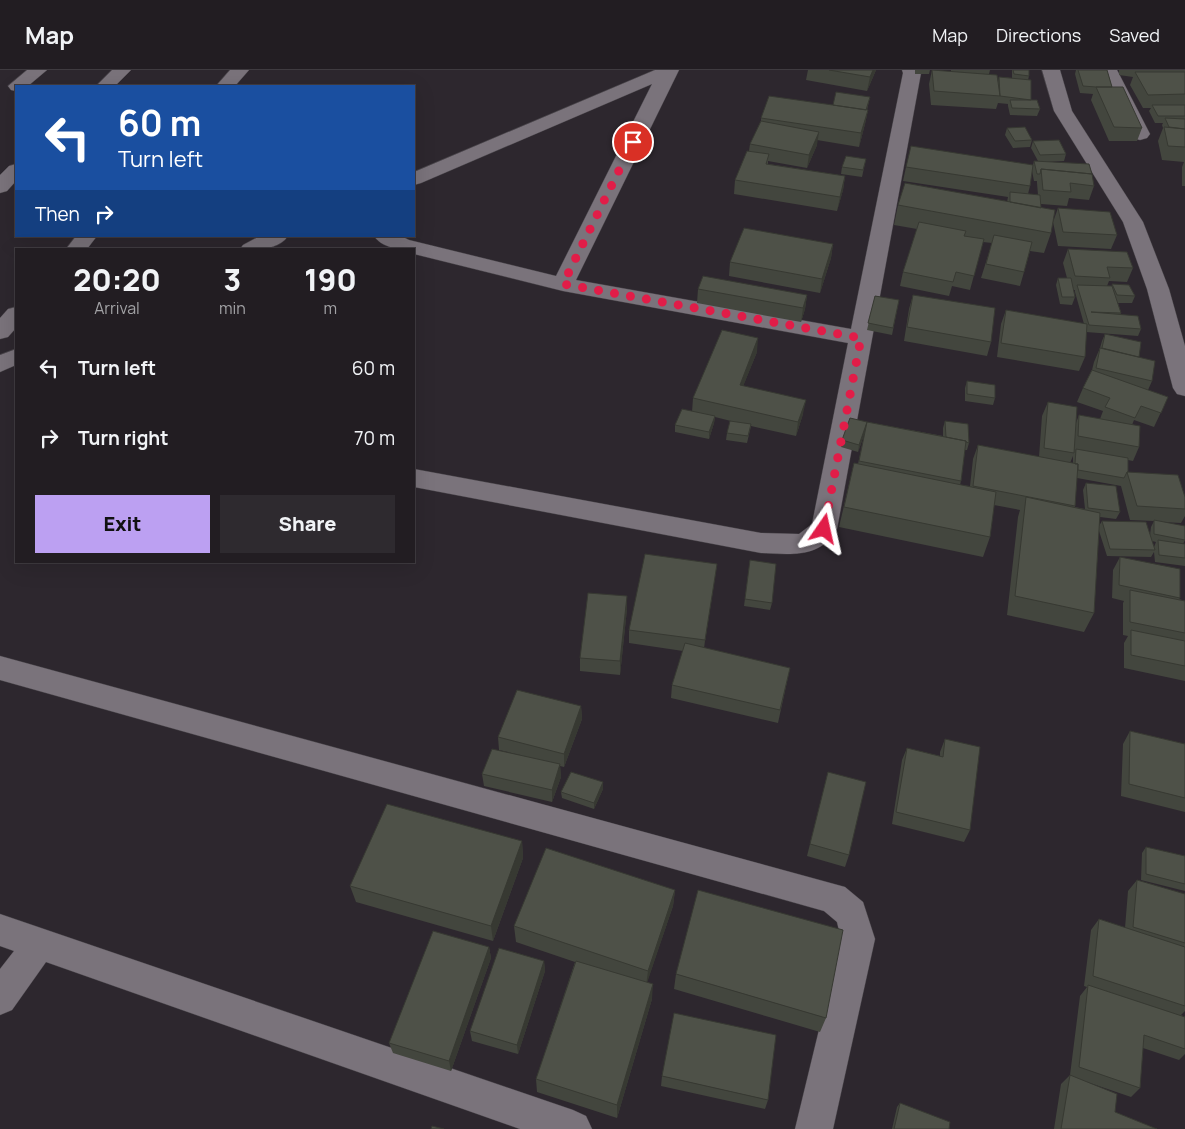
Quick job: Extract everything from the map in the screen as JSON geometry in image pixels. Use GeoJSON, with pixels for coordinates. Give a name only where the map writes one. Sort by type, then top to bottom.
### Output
{"type":"FeatureCollection","features":[{"type":"Feature","properties":{"kind":"street"},"geometry":{"type":"LineString","coordinates":[[18,85],[38,70]]}},
{"type":"Feature","properties":{"kind":"street"},"geometry":{"type":"LineString","coordinates":[[106,85],[122,70]]}},
{"type":"Feature","properties":{"kind":"street"},"geometry":{"type":"LineString","coordinates":[[226,85],[240,70]]}},
{"type":"Feature","properties":{"kind":"street"},"geometry":{"type":"LineString","coordinates":[[563,284],[669,70]]}},
{"type":"Feature","properties":{"kind":"street"},"geometry":{"type":"LineString","coordinates":[[415,179],[669,70]]}},
{"type":"Feature","properties":{"kind":"street"},"geometry":{"type":"LineString","coordinates":[[415,478],[761,543],[804,544],[824,529],[912,73],[910,70]]}},
{"type":"Feature","properties":{"kind":"street"},"geometry":{"type":"LineString","coordinates":[[1051,70],[1063,111],[1133,222],[1158,288],[1185,388]]}},
{"type":"Feature","properties":{"kind":"street"},"geometry":{"type":"LineString","coordinates":[[1108,70],[1140,134]]}},
{"type":"Feature","properties":{"kind":"street"},"geometry":{"type":"LineString","coordinates":[[0,187],[15,171]]}},
{"type":"Feature","properties":{"kind":"street"},"geometry":{"type":"LineString","coordinates":[[77,248],[87,237]]}},
{"type":"Feature","properties":{"kind":"street"},"geometry":{"type":"LineString","coordinates":[[252,248],[269,237]]}},
{"type":"Feature","properties":{"kind":"street"},"geometry":{"type":"LineString","coordinates":[[386,237],[402,246],[410,248]]}},
{"type":"Feature","properties":{"kind":"street"},"geometry":{"type":"LineString","coordinates":[[415,249],[563,284],[861,338]]}},
{"type":"Feature","properties":{"kind":"street"},"geometry":{"type":"LineString","coordinates":[[0,332],[15,315]]}},
{"type":"Feature","properties":{"kind":"street"},"geometry":{"type":"LineString","coordinates":[[0,364],[15,356]]}},
{"type":"Feature","properties":{"kind":"street"},"geometry":{"type":"LineString","coordinates":[[0,668],[833,898],[851,913],[858,939],[814,1129]]}},
{"type":"Feature","properties":{"kind":"street"},"geometry":{"type":"LineString","coordinates":[[0,930],[573,1129]]}},
{"type":"Feature","properties":{"kind":"street"},"geometry":{"type":"LineString","coordinates":[[0,998],[40,943]]}},
{"type":"Feature","properties":{"kind":"building"},"geometry":{"type":"Polygon","coordinates":[[[829,70],[873,70],[870,77],[829,70]]]}},
{"type":"Feature","properties":{"kind":"building"},"geometry":{"type":"Polygon","coordinates":[[[932,70],[997,75],[1000,96],[934,91],[932,70]]]}},
{"type":"Feature","properties":{"kind":"building"},"geometry":{"type":"Polygon","coordinates":[[[1013,70],[1029,70],[1029,76],[1014,74],[1013,70]]]}},
{"type":"Feature","properties":{"kind":"building"},"geometry":{"type":"Polygon","coordinates":[[[1078,70],[1107,70],[1112,87],[1083,86],[1078,70]]]}},
{"type":"Feature","properties":{"kind":"building"},"geometry":{"type":"Polygon","coordinates":[[[1135,72],[1185,72],[1185,94],[1148,95],[1135,72]]]}},
{"type":"Feature","properties":{"kind":"building"},"geometry":{"type":"Polygon","coordinates":[[[999,77],[1031,80],[1031,100],[1000,96],[999,77]]]}},
{"type":"Feature","properties":{"kind":"building"},"geometry":{"type":"Polygon","coordinates":[[[1096,87],[1123,87],[1142,128],[1114,127],[1096,87]]]}},
{"type":"Feature","properties":{"kind":"building"},"geometry":{"type":"Polygon","coordinates":[[[836,92],[870,97],[866,110],[833,105],[836,92]]]}},
{"type":"Feature","properties":{"kind":"building"},"geometry":{"type":"Polygon","coordinates":[[[769,96],[868,110],[861,133],[761,118],[769,96]]]}},
{"type":"Feature","properties":{"kind":"building"},"geometry":{"type":"Polygon","coordinates":[[[1010,100],[1037,100],[1040,109],[1012,108],[1010,100]]]}},
{"type":"Feature","properties":{"kind":"building"},"geometry":{"type":"Polygon","coordinates":[[[1152,105],[1185,105],[1185,116],[1158,116],[1152,105]]]}},
{"type":"Feature","properties":{"kind":"building"},"geometry":{"type":"Polygon","coordinates":[[[1165,118],[1185,119],[1185,129],[1169,127],[1165,118]]]}},
{"type":"Feature","properties":{"kind":"building"},"geometry":{"type":"Polygon","coordinates":[[[761,121],[819,132],[809,155],[750,144],[761,121]]]}},
{"type":"Feature","properties":{"kind":"building"},"geometry":{"type":"Polygon","coordinates":[[[1025,127],[1032,140],[1015,141],[1007,128],[1025,127]]]}},
{"type":"Feature","properties":{"kind":"building"},"geometry":{"type":"Polygon","coordinates":[[[1164,127],[1185,129],[1185,147],[1168,146],[1164,127]]]}},
{"type":"Feature","properties":{"kind":"building"},"geometry":{"type":"Polygon","coordinates":[[[1059,140],[1066,154],[1040,155],[1033,141],[1059,140]]]}},
{"type":"Feature","properties":{"kind":"building"},"geometry":{"type":"Polygon","coordinates":[[[911,146],[1033,165],[1030,186],[906,167],[911,146]]]}},
{"type":"Feature","properties":{"kind":"building"},"geometry":{"type":"Polygon","coordinates":[[[747,151],[769,154],[766,164],[845,176],[840,197],[735,180],[747,151]]]}},
{"type":"Feature","properties":{"kind":"building"},"geometry":{"type":"Polygon","coordinates":[[[846,156],[866,159],[863,170],[842,167],[846,156]]]}},
{"type":"Feature","properties":{"kind":"building"},"geometry":{"type":"Polygon","coordinates":[[[1034,161],[1089,164],[1092,174],[1041,169],[1040,174],[1037,174],[1034,161]]]}},
{"type":"Feature","properties":{"kind":"building"},"geometry":{"type":"Polygon","coordinates":[[[1041,169],[1092,174],[1094,186],[1070,183],[1071,192],[1043,190],[1041,169]]]}},
{"type":"Feature","properties":{"kind":"building"},"geometry":{"type":"Polygon","coordinates":[[[905,183],[1055,210],[1051,233],[898,205],[905,183]]]}},
{"type":"Feature","properties":{"kind":"building"},"geometry":{"type":"Polygon","coordinates":[[[1010,192],[1040,195],[1041,208],[1010,202],[1010,192]]]}},
{"type":"Feature","properties":{"kind":"building"},"geometry":{"type":"Polygon","coordinates":[[[1058,208],[1110,212],[1117,235],[1063,232],[1058,208]]]}},
{"type":"Feature","properties":{"kind":"building"},"geometry":{"type":"Polygon","coordinates":[[[919,222],[966,231],[964,236],[984,239],[974,276],[956,272],[953,282],[903,272],[919,222]]]}},
{"type":"Feature","properties":{"kind":"building"},"geometry":{"type":"Polygon","coordinates":[[[744,228],[833,244],[822,279],[730,262],[744,228]]]}},
{"type":"Feature","properties":{"kind":"building"},"geometry":{"type":"Polygon","coordinates":[[[994,235],[1032,242],[1024,272],[986,264],[994,235]]]}},
{"type":"Feature","properties":{"kind":"building"},"geometry":{"type":"Polygon","coordinates":[[[1068,249],[1127,252],[1133,268],[1107,267],[1110,278],[1075,276],[1068,249]]]}},
{"type":"Feature","properties":{"kind":"building"},"geometry":{"type":"Polygon","coordinates":[[[703,276],[807,295],[803,308],[698,289],[703,276]]]}},
{"type":"Feature","properties":{"kind":"building"},"geometry":{"type":"Polygon","coordinates":[[[1058,278],[1071,278],[1075,297],[1062,297],[1058,278]]]}},
{"type":"Feature","properties":{"kind":"building"},"geometry":{"type":"Polygon","coordinates":[[[1112,284],[1129,285],[1135,296],[1117,295],[1112,284]]]}},
{"type":"Feature","properties":{"kind":"building"},"geometry":{"type":"Polygon","coordinates":[[[1077,285],[1112,286],[1121,313],[1091,312],[1138,316],[1141,329],[1089,325],[1077,285]]]}},
{"type":"Feature","properties":{"kind":"building"},"geometry":{"type":"Polygon","coordinates":[[[913,295],[995,308],[991,342],[907,327],[913,295]]]}},
{"type":"Feature","properties":{"kind":"building"},"geometry":{"type":"Polygon","coordinates":[[[875,296],[899,300],[893,328],[868,323],[875,296]]]}},
{"type":"Feature","properties":{"kind":"building"},"geometry":{"type":"Polygon","coordinates":[[[1006,310],[1087,324],[1085,357],[1001,343],[1006,310]]]}},
{"type":"Feature","properties":{"kind":"building"},"geometry":{"type":"Polygon","coordinates":[[[722,330],[758,338],[740,385],[806,400],[798,422],[693,398],[722,330]]]}},
{"type":"Feature","properties":{"kind":"building"},"geometry":{"type":"Polygon","coordinates":[[[1105,334],[1141,342],[1139,357],[1102,348],[1105,334]]]}},
{"type":"Feature","properties":{"kind":"building"},"geometry":{"type":"Polygon","coordinates":[[[1100,348],[1155,361],[1152,381],[1096,368],[1100,348]]]}},
{"type":"Feature","properties":{"kind":"building"},"geometry":{"type":"Polygon","coordinates":[[[1092,370],[1168,397],[1161,413],[1141,406],[1135,418],[1105,407],[1110,398],[1083,388],[1092,370]]]}},
{"type":"Feature","properties":{"kind":"building"},"geometry":{"type":"Polygon","coordinates":[[[967,381],[995,385],[995,398],[967,394],[967,381]]]}},
{"type":"Feature","properties":{"kind":"building"},"geometry":{"type":"Polygon","coordinates":[[[1048,402],[1077,407],[1074,453],[1044,448],[1048,402]]]}},
{"type":"Feature","properties":{"kind":"building"},"geometry":{"type":"Polygon","coordinates":[[[682,409],[715,416],[709,432],[675,425],[682,409]]]}},
{"type":"Feature","properties":{"kind":"building"},"geometry":{"type":"Polygon","coordinates":[[[1079,415],[1140,426],[1139,447],[1078,436],[1079,415]]]}},
{"type":"Feature","properties":{"kind":"building"},"geometry":{"type":"Polygon","coordinates":[[[850,418],[867,422],[859,445],[842,440],[850,418]]]}},
{"type":"Feature","properties":{"kind":"building"},"geometry":{"type":"Polygon","coordinates":[[[730,421],[751,424],[748,436],[727,433],[730,421]]]}},
{"type":"Feature","properties":{"kind":"building"},"geometry":{"type":"Polygon","coordinates":[[[945,421],[968,424],[969,443],[946,437],[945,421]]]}},
{"type":"Feature","properties":{"kind":"building"},"geometry":{"type":"Polygon","coordinates":[[[867,422],[966,441],[961,481],[859,461],[867,422]]]}},
{"type":"Feature","properties":{"kind":"building"},"geometry":{"type":"Polygon","coordinates":[[[978,445],[1078,464],[1075,506],[973,486],[978,445]]]}},
{"type":"Feature","properties":{"kind":"building"},"geometry":{"type":"Polygon","coordinates":[[[1076,449],[1128,458],[1128,472],[1124,478],[1078,470],[1078,464],[1075,464],[1076,449]]]}},
{"type":"Feature","properties":{"kind":"building"},"geometry":{"type":"Polygon","coordinates":[[[854,463],[996,492],[990,537],[844,507],[854,463]]]}},
{"type":"Feature","properties":{"kind":"building"},"geometry":{"type":"Polygon","coordinates":[[[1127,472],[1178,475],[1185,497],[1185,509],[1137,506],[1127,472]]]}},
{"type":"Feature","properties":{"kind":"building"},"geometry":{"type":"Polygon","coordinates":[[[1086,483],[1116,486],[1120,512],[1088,508],[1086,483]]]}},
{"type":"Feature","properties":{"kind":"building"},"geometry":{"type":"Polygon","coordinates":[[[1026,497],[1100,513],[1094,613],[1015,596],[1026,497]]]}},
{"type":"Feature","properties":{"kind":"building"},"geometry":{"type":"Polygon","coordinates":[[[1154,520],[1185,526],[1185,540],[1154,534],[1154,520]]]}},
{"type":"Feature","properties":{"kind":"building"},"geometry":{"type":"Polygon","coordinates":[[[1102,521],[1146,522],[1155,550],[1110,549],[1102,521]]]}},
{"type":"Feature","properties":{"kind":"building"},"geometry":{"type":"Polygon","coordinates":[[[1158,540],[1185,544],[1185,558],[1159,555],[1158,540]]]}},
{"type":"Feature","properties":{"kind":"building"},"geometry":{"type":"Polygon","coordinates":[[[645,554],[717,564],[705,640],[629,630],[645,554]]]}},
{"type":"Feature","properties":{"kind":"building"},"geometry":{"type":"Polygon","coordinates":[[[1120,557],[1180,569],[1180,598],[1119,585],[1120,557]]]}},
{"type":"Feature","properties":{"kind":"building"},"geometry":{"type":"Polygon","coordinates":[[[750,560],[776,564],[772,603],[745,599],[750,560]]]}},
{"type":"Feature","properties":{"kind":"building"},"geometry":{"type":"Polygon","coordinates":[[[1130,590],[1185,601],[1185,633],[1130,622],[1130,590]]]}},
{"type":"Feature","properties":{"kind":"building"},"geometry":{"type":"Polygon","coordinates":[[[588,593],[627,596],[620,661],[580,658],[588,593]]]}},
{"type":"Feature","properties":{"kind":"building"},"geometry":{"type":"Polygon","coordinates":[[[1131,630],[1185,641],[1185,666],[1131,655],[1131,630]]]}},
{"type":"Feature","properties":{"kind":"building"},"geometry":{"type":"Polygon","coordinates":[[[685,643],[790,668],[780,710],[672,685],[685,643]]]}},
{"type":"Feature","properties":{"kind":"building"},"geometry":{"type":"Polygon","coordinates":[[[517,690],[581,706],[564,754],[498,737],[517,690]]]}},
{"type":"Feature","properties":{"kind":"building"},"geometry":{"type":"Polygon","coordinates":[[[1130,731],[1185,744],[1185,798],[1129,784],[1130,731]]]}},
{"type":"Feature","properties":{"kind":"building"},"geometry":{"type":"Polygon","coordinates":[[[945,739],[980,747],[970,830],[896,812],[907,748],[943,757],[945,739]]]}},
{"type":"Feature","properties":{"kind":"building"},"geometry":{"type":"Polygon","coordinates":[[[492,749],[560,764],[552,790],[482,774],[492,749]]]}},
{"type":"Feature","properties":{"kind":"building"},"geometry":{"type":"Polygon","coordinates":[[[571,772],[603,782],[594,803],[561,792],[571,772]]]}},
{"type":"Feature","properties":{"kind":"building"},"geometry":{"type":"Polygon","coordinates":[[[828,772],[866,782],[849,855],[810,844],[828,772]]]}},
{"type":"Feature","properties":{"kind":"building"},"geometry":{"type":"Polygon","coordinates":[[[387,804],[522,841],[491,926],[350,886],[387,804]]]}},
{"type":"Feature","properties":{"kind":"building"},"geometry":{"type":"Polygon","coordinates":[[[1146,847],[1185,856],[1185,884],[1146,874],[1146,847]]]}},
{"type":"Feature","properties":{"kind":"building"},"geometry":{"type":"Polygon","coordinates":[[[546,848],[675,890],[648,971],[514,926],[546,848]]]}},
{"type":"Feature","properties":{"kind":"building"},"geometry":{"type":"Polygon","coordinates":[[[1137,880],[1185,894],[1185,943],[1133,927],[1137,880]]]}},
{"type":"Feature","properties":{"kind":"building"},"geometry":{"type":"Polygon","coordinates":[[[698,890],[843,930],[826,1018],[676,974],[698,890]]]}},
{"type":"Feature","properties":{"kind":"building"},"geometry":{"type":"Polygon","coordinates":[[[1099,919],[1185,947],[1185,1006],[1093,976],[1099,919]]]}},
{"type":"Feature","properties":{"kind":"building"},"geometry":{"type":"Polygon","coordinates":[[[433,931],[489,947],[449,1061],[389,1043],[433,931]]]}},
{"type":"Feature","properties":{"kind":"building"},"geometry":{"type":"Polygon","coordinates":[[[499,948],[544,961],[517,1045],[470,1031],[499,948]]]}},
{"type":"Feature","properties":{"kind":"building"},"geometry":{"type":"Polygon","coordinates":[[[576,961],[653,984],[617,1105],[536,1079],[576,961]]]}},
{"type":"Feature","properties":{"kind":"building"},"geometry":{"type":"Polygon","coordinates":[[[1088,985],[1185,1017],[1185,1049],[1144,1035],[1140,1088],[1079,1067],[1088,985]]]}},
{"type":"Feature","properties":{"kind":"building"},"geometry":{"type":"Polygon","coordinates":[[[674,1013],[776,1035],[768,1100],[662,1076],[674,1013]]]}},
{"type":"Feature","properties":{"kind":"building"},"geometry":{"type":"Polygon","coordinates":[[[1070,1075],[1117,1094],[1115,1112],[1157,1129],[1061,1129],[1070,1075]]]}},
{"type":"Feature","properties":{"kind":"building"},"geometry":{"type":"Polygon","coordinates":[[[900,1103],[950,1122],[949,1129],[894,1129],[900,1103]]]}},
{"type":"Feature","properties":{"kind":"building"},"geometry":{"type":"Polygon","coordinates":[[[432,1126],[444,1129],[431,1129],[432,1126]]]}},
{"type":"Feature","properties":{"kind":"route"},"geometry":{"type":"LineString","coordinates":[[633,142],[563,284],[861,338],[824,529]]}}]}
